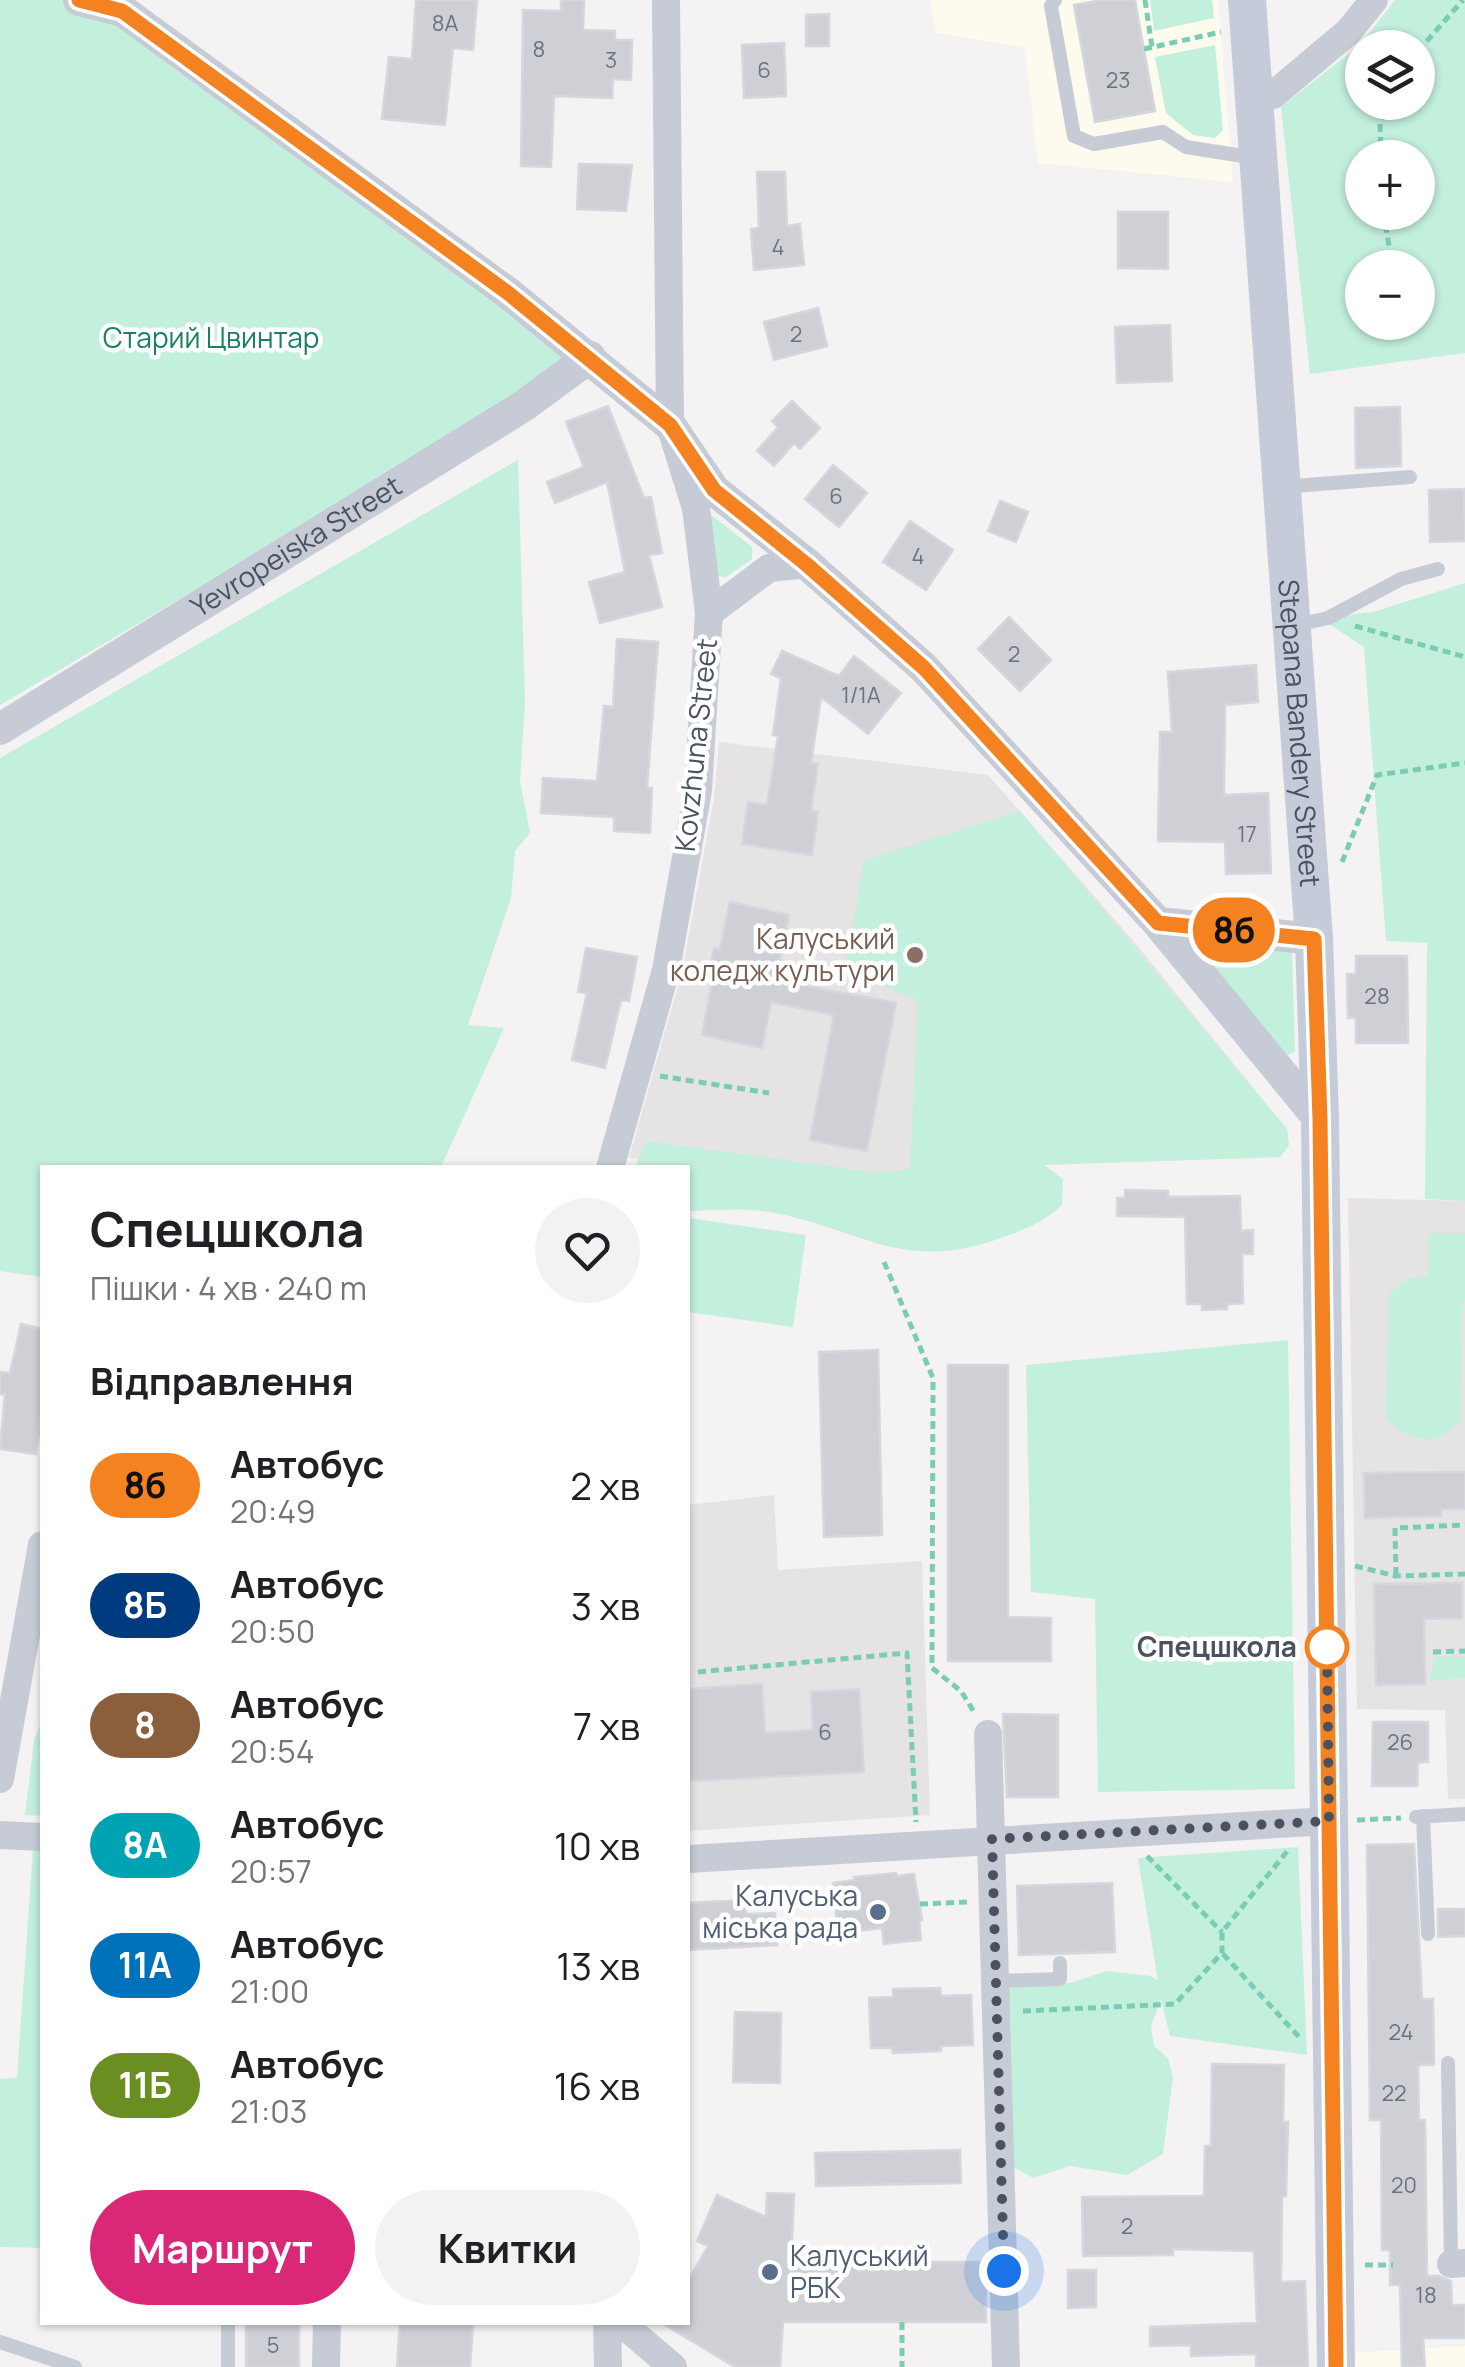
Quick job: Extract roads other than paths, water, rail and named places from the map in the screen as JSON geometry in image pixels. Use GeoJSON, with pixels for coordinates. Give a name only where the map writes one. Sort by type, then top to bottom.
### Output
{"type":"FeatureCollection","features":[{"type":"Feature","properties":{"kind":"main road","name":"Stepana Bandery Street"},"geometry":{"type":"LineString","coordinates":[[1238,15],[1254,96],[1314,939],[1339,1820],[1336,2367]]}},
{"type":"Feature","properties":{"kind":"street"},"geometry":{"type":"LineString","coordinates":[[78,0],[122,11],[508,293],[670,425],[714,490],[806,564],[924,668],[1158,923],[1320,1120]]}},
{"type":"Feature","properties":{"kind":"street","name":"Kovzhuna Street"},"geometry":{"type":"LineString","coordinates":[[611,1165],[666,970],[698,790],[709,613],[696,508],[670,425],[666,0]]}},
{"type":"Feature","properties":{"kind":"street"},"geometry":{"type":"LineString","coordinates":[[1254,96],[1272,94],[1348,32],[1374,0]]}},
{"type":"Feature","properties":{"kind":"street","name":"Yevropeiska Street"},"geometry":{"type":"LineString","coordinates":[[0,729],[522,407],[590,357]]}},
{"type":"Feature","properties":{"kind":"street","name":"Kovzhuna Street"},"geometry":{"type":"LineString","coordinates":[[709,613],[769,568],[806,564]]}},
{"type":"Feature","properties":{"kind":"street"},"geometry":{"type":"LineString","coordinates":[[1158,923],[1314,939]]}},
{"type":"Feature","properties":{"kind":"street"},"geometry":{"type":"LineString","coordinates":[[0,1779],[40,1556]]}},
{"type":"Feature","properties":{"kind":"street"},"geometry":{"type":"LineString","coordinates":[[988,1734],[1006,2367]]}},
{"type":"Feature","properties":{"kind":"street"},"geometry":{"type":"LineString","coordinates":[[690,1860],[1339,1820]]}},
{"type":"Feature","properties":{"kind":"street"},"geometry":{"type":"LineString","coordinates":[[0,1835],[40,1836]]}},
{"type":"Feature","properties":{"kind":"street"},"geometry":{"type":"LineString","coordinates":[[326,2325],[326,2367]]}},
{"type":"Feature","properties":{"kind":"street"},"geometry":{"type":"LineString","coordinates":[[607,2325],[608,2367]]}},
{"type":"Feature","properties":{"kind":"street"},"geometry":{"type":"LineString","coordinates":[[624,2325],[673,2367]]}},
{"type":"Feature","properties":{"kind":"lane"},"geometry":{"type":"LineString","coordinates":[[1054,0],[1051,6],[1074,136],[1094,144],[1163,132],[1186,147],[1257,158]]}},
{"type":"Feature","properties":{"kind":"lane"},"geometry":{"type":"LineString","coordinates":[[1281,487],[1410,477]]}},
{"type":"Feature","properties":{"kind":"lane"},"geometry":{"type":"LineString","coordinates":[[1291,626],[1328,618],[1400,579],[1438,569]]}},
{"type":"Feature","properties":{"kind":"lane"},"geometry":{"type":"LineString","coordinates":[[1428,1934],[1419,1817],[1465,1814]]}},
{"type":"Feature","properties":{"kind":"lane"},"geometry":{"type":"LineString","coordinates":[[996,1981],[1060,1979],[1060,1963]]}},
{"type":"Feature","properties":{"kind":"lane"},"geometry":{"type":"LineString","coordinates":[[1448,2063],[1458,2264]]}},
{"type":"Feature","properties":{"kind":"lane"},"geometry":{"type":"LineString","coordinates":[[228,2325],[228,2367]]}},
{"type":"Feature","properties":{"kind":"lane"},"geometry":{"type":"LineString","coordinates":[[0,2342],[75,2367]]}},
{"type":"Feature","properties":{"kind":"place","name":"Калуський коледж культури"},"geometry":{"type":"Point","coordinates":[915,955]}},
{"type":"Feature","properties":{"kind":"place","name":"Спецшкола"},"geometry":{"type":"Point","coordinates":[1327,1647]}},
{"type":"Feature","properties":{"kind":"place","name":"Калуська міська рада"},"geometry":{"type":"Point","coordinates":[878,1912]}},
{"type":"Feature","properties":{"kind":"place","name":"Калуський РБК"},"geometry":{"type":"Point","coordinates":[770,2272]}},
{"type":"Feature","properties":{"kind":"park label","name":"Старий Цвинтар"},"geometry":{"type":"Point","coordinates":[211,338]}}]}
